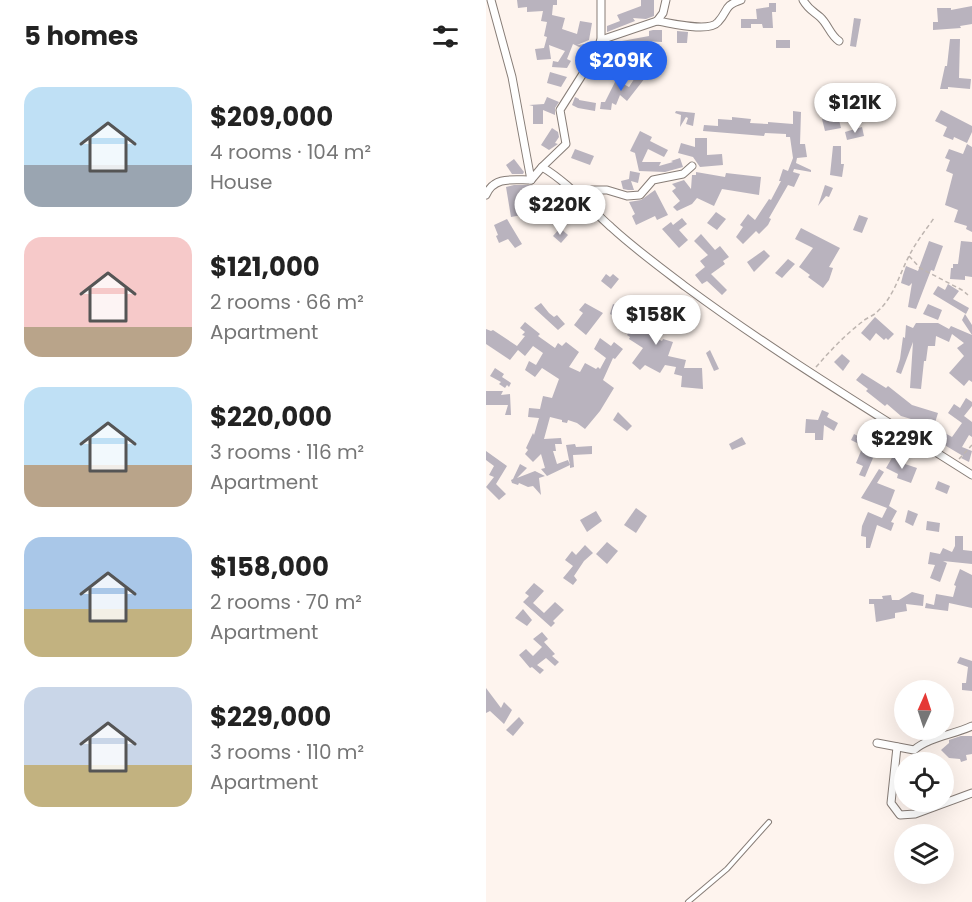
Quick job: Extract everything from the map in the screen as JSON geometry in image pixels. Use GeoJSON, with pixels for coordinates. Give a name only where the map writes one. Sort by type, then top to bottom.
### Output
{"type":"FeatureCollection","features":[{"type":"Feature","properties":{"kind":"street"},"geometry":{"type":"LineString","coordinates":[[491,0],[512,77],[531,180]]}},
{"type":"Feature","properties":{"kind":"street"},"geometry":{"type":"LineString","coordinates":[[486,195],[493,183],[501,180],[531,180],[566,144],[560,110],[591,62],[601,40],[602,0]]}},
{"type":"Feature","properties":{"kind":"street"},"geometry":{"type":"LineString","coordinates":[[657,21],[663,13],[666,0]]}},
{"type":"Feature","properties":{"kind":"street"},"geometry":{"type":"LineString","coordinates":[[601,40],[657,21],[709,28],[717,25],[729,4],[741,0]]}},
{"type":"Feature","properties":{"kind":"street"},"geometry":{"type":"LineString","coordinates":[[803,0],[808,10],[821,18],[839,41]]}},
{"type":"Feature","properties":{"kind":"street"},"geometry":{"type":"LineString","coordinates":[[573,190],[607,190],[627,196],[640,195],[653,180],[683,174],[692,166]]}},
{"type":"Feature","properties":{"kind":"street"},"geometry":{"type":"LineString","coordinates":[[542,167],[573,190],[610,226],[664,270],[749,331],[972,475]]}},
{"type":"Feature","properties":{"kind":"street"},"geometry":{"type":"LineString","coordinates":[[877,743],[914,750],[924,741],[957,734],[972,726]]}},
{"type":"Feature","properties":{"kind":"street"},"geometry":{"type":"LineString","coordinates":[[897,747],[891,803],[900,815],[915,814],[972,793]]}},
{"type":"Feature","properties":{"kind":"lane"},"geometry":{"type":"LineString","coordinates":[[688,902],[727,869],[769,822]]}},
{"type":"Feature","properties":{"kind":"path"},"geometry":{"type":"LineString","coordinates":[[811,372],[842,338],[863,320],[877,312],[896,288],[899,275],[909,256],[934,218]]}},
{"type":"Feature","properties":{"kind":"path"},"geometry":{"type":"LineString","coordinates":[[909,256],[920,268],[968,295]]}},
{"type":"Feature","properties":{"kind":"path"},"geometry":{"type":"LineString","coordinates":[[956,465],[962,454],[972,446]]}},
{"type":"Feature","properties":{"kind":"building"},"geometry":{"type":"Polygon","coordinates":[[[517,0],[557,0],[557,5],[553,5],[552,15],[565,18],[562,29],[577,34],[580,21],[592,23],[589,40],[577,45],[593,43],[589,52],[573,44],[567,59],[571,61],[567,68],[552,67],[553,61],[558,62],[565,51],[549,45],[551,59],[537,60],[535,49],[544,48],[547,22],[541,21],[543,11],[527,12],[527,7],[518,8],[517,0]]]}},
{"type":"Feature","properties":{"kind":"building"},"geometry":{"type":"Polygon","coordinates":[[[641,0],[654,0],[654,16],[646,19],[633,18],[635,21],[607,32],[607,26],[620,21],[617,15],[641,6],[641,0]]]}},
{"type":"Feature","properties":{"kind":"building"},"geometry":{"type":"Polygon","coordinates":[[[769,3],[776,3],[776,12],[772,12],[773,28],[763,28],[762,24],[751,24],[751,28],[741,28],[741,19],[757,19],[756,9],[769,7],[769,3]]]}},
{"type":"Feature","properties":{"kind":"building"},"geometry":{"type":"Polygon","coordinates":[[[972,6],[972,24],[960,26],[961,28],[933,30],[933,22],[938,22],[937,8],[951,8],[951,10],[972,6]]]}},
{"type":"Feature","properties":{"kind":"building"},"geometry":{"type":"Polygon","coordinates":[[[854,18],[861,19],[856,47],[850,46],[854,18]]]}},
{"type":"Feature","properties":{"kind":"building"},"geometry":{"type":"Polygon","coordinates":[[[662,30],[662,42],[643,41],[648,61],[646,62],[638,46],[619,50],[629,58],[611,59],[611,63],[602,63],[603,53],[611,53],[611,43],[649,36],[649,31],[662,30]]]}},
{"type":"Feature","properties":{"kind":"building"},"geometry":{"type":"Polygon","coordinates":[[[677,31],[688,32],[687,43],[677,43],[677,31]]]}},
{"type":"Feature","properties":{"kind":"building"},"geometry":{"type":"Polygon","coordinates":[[[950,39],[960,39],[959,78],[971,79],[970,89],[948,87],[948,89],[940,89],[945,66],[947,66],[950,39]]]}},
{"type":"Feature","properties":{"kind":"building"},"geometry":{"type":"Polygon","coordinates":[[[776,40],[790,40],[790,48],[776,48],[776,40]]]}},
{"type":"Feature","properties":{"kind":"building"},"geometry":{"type":"Polygon","coordinates":[[[550,72],[567,77],[561,87],[547,83],[550,72]]]}},
{"type":"Feature","properties":{"kind":"building"},"geometry":{"type":"Polygon","coordinates":[[[638,73],[645,78],[627,101],[620,95],[616,105],[612,103],[611,110],[600,109],[601,102],[605,102],[616,80],[629,87],[638,73]]]}},
{"type":"Feature","properties":{"kind":"building"},"geometry":{"type":"Polygon","coordinates":[[[547,97],[559,102],[555,108],[555,115],[543,110],[543,124],[533,124],[533,106],[529,105],[544,104],[547,97]]]}},
{"type":"Feature","properties":{"kind":"building"},"geometry":{"type":"Polygon","coordinates":[[[575,97],[596,103],[595,111],[572,105],[575,97]]]}},
{"type":"Feature","properties":{"kind":"building"},"geometry":{"type":"Polygon","coordinates":[[[941,110],[972,126],[967,143],[954,137],[953,140],[943,136],[947,127],[935,121],[941,110]]]}},
{"type":"Feature","properties":{"kind":"building"},"geometry":{"type":"Polygon","coordinates":[[[676,111],[695,113],[693,126],[686,124],[688,118],[686,117],[680,127],[681,115],[675,113],[676,111]]]}},
{"type":"Feature","properties":{"kind":"building"},"geometry":{"type":"Polygon","coordinates":[[[793,111],[801,112],[800,144],[805,144],[807,157],[797,158],[796,163],[811,172],[794,169],[793,172],[800,174],[794,187],[788,185],[769,218],[771,219],[768,225],[759,234],[756,231],[743,244],[736,237],[743,227],[740,225],[748,214],[755,220],[769,199],[771,200],[781,181],[779,181],[783,169],[788,171],[793,158],[790,137],[786,137],[786,134],[765,133],[764,136],[703,131],[704,125],[718,126],[718,119],[732,120],[732,117],[751,119],[750,123],[793,124],[793,111]]]}},
{"type":"Feature","properties":{"kind":"building"},"geometry":{"type":"Polygon","coordinates":[[[838,116],[841,128],[825,131],[822,119],[838,116]]]}},
{"type":"Feature","properties":{"kind":"building"},"geometry":{"type":"Polygon","coordinates":[[[862,127],[864,136],[847,140],[845,132],[862,127]]]}},
{"type":"Feature","properties":{"kind":"building"},"geometry":{"type":"Polygon","coordinates":[[[552,128],[558,132],[559,137],[555,143],[558,144],[549,150],[541,145],[552,128]]]}},
{"type":"Feature","properties":{"kind":"building"},"geometry":{"type":"Polygon","coordinates":[[[640,131],[652,137],[650,141],[668,150],[664,157],[648,149],[642,162],[661,162],[659,166],[680,158],[683,167],[665,172],[639,171],[635,153],[630,151],[640,131]]]}},
{"type":"Feature","properties":{"kind":"building"},"geometry":{"type":"Polygon","coordinates":[[[695,138],[707,138],[707,155],[722,154],[723,165],[700,167],[693,157],[678,153],[681,143],[695,147],[695,138]]]}},
{"type":"Feature","properties":{"kind":"building"},"geometry":{"type":"Polygon","coordinates":[[[967,144],[972,147],[972,232],[966,229],[967,226],[954,222],[958,210],[945,205],[953,174],[946,171],[950,160],[945,158],[949,149],[963,154],[967,144]]]}},
{"type":"Feature","properties":{"kind":"building"},"geometry":{"type":"Polygon","coordinates":[[[833,146],[841,146],[841,164],[844,164],[842,177],[830,175],[833,146]]]}},
{"type":"Feature","properties":{"kind":"building"},"geometry":{"type":"Polygon","coordinates":[[[575,149],[594,156],[590,165],[571,158],[575,149]]]}},
{"type":"Feature","properties":{"kind":"building"},"geometry":{"type":"Polygon","coordinates":[[[514,159],[524,172],[523,174],[512,174],[506,165],[514,159]]]}},
{"type":"Feature","properties":{"kind":"building"},"geometry":{"type":"Polygon","coordinates":[[[630,171],[640,173],[638,183],[631,181],[634,190],[623,189],[621,181],[629,179],[630,171]]]}},
{"type":"Feature","properties":{"kind":"building"},"geometry":{"type":"Polygon","coordinates":[[[696,172],[725,177],[726,173],[761,177],[759,195],[722,189],[714,206],[697,198],[692,204],[677,211],[673,207],[680,201],[672,191],[676,188],[672,184],[684,180],[691,189],[692,175],[696,175],[696,172]]]}},
{"type":"Feature","properties":{"kind":"building"},"geometry":{"type":"Polygon","coordinates":[[[533,185],[547,191],[544,198],[520,190],[522,215],[511,217],[506,187],[533,185]]]}},
{"type":"Feature","properties":{"kind":"building"},"geometry":{"type":"Polygon","coordinates":[[[825,185],[833,188],[829,197],[826,196],[818,206],[825,185]]]}},
{"type":"Feature","properties":{"kind":"building"},"geometry":{"type":"Polygon","coordinates":[[[655,190],[668,215],[657,220],[655,216],[636,225],[632,216],[635,214],[629,202],[641,200],[655,190]]]}},
{"type":"Feature","properties":{"kind":"building"},"geometry":{"type":"Polygon","coordinates":[[[548,201],[562,212],[554,223],[543,215],[551,211],[548,201]]]}},
{"type":"Feature","properties":{"kind":"building"},"geometry":{"type":"Polygon","coordinates":[[[716,212],[726,219],[717,230],[707,223],[716,212]]]}},
{"type":"Feature","properties":{"kind":"building"},"geometry":{"type":"Polygon","coordinates":[[[859,215],[868,218],[862,233],[853,230],[859,215]]]}},
{"type":"Feature","properties":{"kind":"building"},"geometry":{"type":"Polygon","coordinates":[[[682,218],[687,224],[679,230],[688,240],[679,248],[662,229],[682,218]]]}},
{"type":"Feature","properties":{"kind":"building"},"geometry":{"type":"Polygon","coordinates":[[[507,219],[522,244],[515,248],[508,239],[499,243],[496,236],[498,235],[494,225],[507,219]]]}},
{"type":"Feature","properties":{"kind":"building"},"geometry":{"type":"Polygon","coordinates":[[[560,228],[568,235],[561,243],[553,236],[560,228]]]}},
{"type":"Feature","properties":{"kind":"building"},"geometry":{"type":"Polygon","coordinates":[[[801,228],[840,248],[829,267],[833,268],[823,288],[799,267],[813,248],[795,239],[801,228]]]}},
{"type":"Feature","properties":{"kind":"building"},"geometry":{"type":"Polygon","coordinates":[[[701,234],[715,250],[720,246],[729,257],[723,261],[725,264],[711,274],[727,290],[722,295],[707,281],[702,284],[695,275],[705,267],[700,261],[708,255],[694,241],[701,234]]]}},
{"type":"Feature","properties":{"kind":"building"},"geometry":{"type":"Polygon","coordinates":[[[929,241],[943,246],[916,309],[908,307],[912,283],[909,286],[901,283],[903,275],[906,266],[918,271],[929,241]]]}},
{"type":"Feature","properties":{"kind":"building"},"geometry":{"type":"Polygon","coordinates":[[[961,241],[972,242],[972,277],[965,276],[965,280],[950,279],[953,264],[958,264],[961,241]]]}},
{"type":"Feature","properties":{"kind":"building"},"geometry":{"type":"Polygon","coordinates":[[[764,250],[770,256],[754,272],[747,262],[764,250]]]}},
{"type":"Feature","properties":{"kind":"building"},"geometry":{"type":"Polygon","coordinates":[[[788,259],[795,264],[782,278],[775,273],[788,259]]]}},
{"type":"Feature","properties":{"kind":"building"},"geometry":{"type":"Polygon","coordinates":[[[606,274],[610,277],[613,274],[619,279],[611,289],[601,281],[606,274]]]}},
{"type":"Feature","properties":{"kind":"building"},"geometry":{"type":"Polygon","coordinates":[[[948,284],[959,291],[953,299],[969,308],[966,314],[933,294],[938,286],[945,290],[948,284]]]}},
{"type":"Feature","properties":{"kind":"building"},"geometry":{"type":"Polygon","coordinates":[[[648,302],[665,313],[657,326],[653,323],[646,333],[662,341],[663,339],[673,342],[668,356],[686,360],[684,368],[702,368],[703,389],[681,387],[682,376],[674,374],[676,367],[665,365],[660,373],[645,365],[640,370],[632,363],[643,348],[629,339],[627,335],[635,323],[622,315],[620,320],[610,314],[613,304],[641,314],[648,302]]]}},
{"type":"Feature","properties":{"kind":"building"},"geometry":{"type":"Polygon","coordinates":[[[541,303],[549,313],[554,317],[557,315],[565,324],[558,330],[534,308],[541,303]]]}},
{"type":"Feature","properties":{"kind":"building"},"geometry":{"type":"Polygon","coordinates":[[[585,303],[603,313],[586,335],[574,325],[583,313],[579,310],[585,303]]]}},
{"type":"Feature","properties":{"kind":"building"},"geometry":{"type":"Polygon","coordinates":[[[928,304],[942,310],[938,320],[923,314],[928,304]]]}},
{"type":"Feature","properties":{"kind":"building"},"geometry":{"type":"Polygon","coordinates":[[[965,314],[972,325],[972,335],[962,320],[965,314]]]}},
{"type":"Feature","properties":{"kind":"building"},"geometry":{"type":"Polygon","coordinates":[[[875,317],[894,334],[888,340],[886,338],[884,340],[876,333],[870,341],[861,333],[875,317]]]}},
{"type":"Feature","properties":{"kind":"building"},"geometry":{"type":"Polygon","coordinates":[[[525,322],[540,334],[538,336],[555,348],[558,343],[562,346],[566,342],[579,352],[569,367],[580,372],[585,363],[600,369],[606,358],[594,349],[600,338],[611,346],[614,342],[623,349],[615,359],[613,358],[603,380],[614,388],[600,411],[585,429],[577,423],[568,420],[567,423],[562,422],[562,420],[550,417],[544,439],[561,438],[562,444],[555,444],[556,451],[553,451],[557,464],[568,460],[570,465],[547,476],[541,469],[545,468],[541,454],[533,462],[525,454],[539,418],[528,417],[529,408],[540,409],[543,396],[552,398],[559,379],[542,368],[535,377],[525,370],[529,361],[536,365],[543,353],[533,346],[525,356],[518,350],[510,360],[486,344],[486,329],[493,330],[517,346],[525,336],[522,335],[525,332],[520,328],[525,322]]]}},
{"type":"Feature","properties":{"kind":"building"},"geometry":{"type":"Polygon","coordinates":[[[916,323],[938,323],[949,329],[951,326],[972,335],[972,382],[969,380],[964,386],[949,373],[964,356],[957,348],[964,343],[952,334],[949,342],[936,336],[935,346],[928,346],[921,389],[910,388],[913,342],[901,374],[896,372],[906,325],[913,328],[916,323]]]}},
{"type":"Feature","properties":{"kind":"building"},"geometry":{"type":"Polygon","coordinates":[[[710,350],[719,369],[714,371],[706,353],[710,350]]]}},
{"type":"Feature","properties":{"kind":"building"},"geometry":{"type":"Polygon","coordinates":[[[842,354],[850,361],[843,371],[834,362],[842,354]]]}},
{"type":"Feature","properties":{"kind":"building"},"geometry":{"type":"Polygon","coordinates":[[[495,368],[511,383],[509,387],[507,385],[505,388],[499,384],[501,382],[490,376],[495,368]]]}},
{"type":"Feature","properties":{"kind":"building"},"geometry":{"type":"Polygon","coordinates":[[[862,373],[886,388],[888,386],[912,405],[938,413],[934,426],[901,416],[887,404],[885,406],[856,380],[862,373]]]}},
{"type":"Feature","properties":{"kind":"building"},"geometry":{"type":"Polygon","coordinates":[[[486,391],[503,391],[501,395],[510,394],[511,415],[505,415],[508,405],[486,405],[486,391]]]}},
{"type":"Feature","properties":{"kind":"building"},"geometry":{"type":"Polygon","coordinates":[[[966,398],[972,402],[972,406],[964,416],[972,422],[972,437],[969,435],[962,447],[972,451],[969,462],[931,437],[936,428],[952,437],[962,423],[948,413],[954,404],[960,408],[966,398]]]}},
{"type":"Feature","properties":{"kind":"building"},"geometry":{"type":"Polygon","coordinates":[[[822,410],[829,413],[827,417],[838,423],[834,431],[824,425],[823,440],[815,440],[815,433],[805,433],[806,419],[818,420],[822,410]]]}},
{"type":"Feature","properties":{"kind":"building"},"geometry":{"type":"Polygon","coordinates":[[[618,412],[632,426],[627,431],[613,420],[618,412]]]}},
{"type":"Feature","properties":{"kind":"building"},"geometry":{"type":"Polygon","coordinates":[[[854,434],[878,446],[865,477],[859,475],[863,466],[856,463],[863,446],[851,440],[854,434]]]}},
{"type":"Feature","properties":{"kind":"building"},"geometry":{"type":"Polygon","coordinates":[[[742,437],[746,444],[732,450],[729,444],[742,437]]]}},
{"type":"Feature","properties":{"kind":"building"},"geometry":{"type":"Polygon","coordinates":[[[566,445],[592,446],[592,454],[573,455],[574,467],[570,468],[566,445]]]}},
{"type":"Feature","properties":{"kind":"building"},"geometry":{"type":"Polygon","coordinates":[[[486,451],[507,466],[496,484],[506,494],[499,500],[486,487],[494,477],[489,475],[494,466],[486,460],[486,451]]]}},
{"type":"Feature","properties":{"kind":"building"},"geometry":{"type":"Polygon","coordinates":[[[893,456],[903,461],[902,463],[917,468],[911,483],[897,478],[898,474],[886,468],[893,456]]]}},
{"type":"Feature","properties":{"kind":"building"},"geometry":{"type":"Polygon","coordinates":[[[520,464],[527,468],[517,478],[535,471],[545,476],[539,478],[541,495],[533,486],[512,483],[511,480],[520,464]]]}},
{"type":"Feature","properties":{"kind":"building"},"geometry":{"type":"Polygon","coordinates":[[[879,469],[884,472],[877,483],[895,490],[889,506],[897,511],[891,522],[894,523],[891,531],[877,525],[870,548],[866,548],[866,537],[861,536],[862,526],[868,512],[882,518],[887,508],[861,498],[879,469]]]}},
{"type":"Feature","properties":{"kind":"building"},"geometry":{"type":"Polygon","coordinates":[[[938,481],[950,486],[947,494],[935,489],[938,481]]]}},
{"type":"Feature","properties":{"kind":"building"},"geometry":{"type":"Polygon","coordinates":[[[636,508],[647,516],[636,533],[624,525],[636,508]]]}},
{"type":"Feature","properties":{"kind":"building"},"geometry":{"type":"Polygon","coordinates":[[[908,510],[918,514],[913,526],[905,522],[908,510]]]}},
{"type":"Feature","properties":{"kind":"building"},"geometry":{"type":"Polygon","coordinates":[[[596,511],[602,521],[587,532],[580,520],[596,511]]]}},
{"type":"Feature","properties":{"kind":"building"},"geometry":{"type":"Polygon","coordinates":[[[927,521],[940,523],[939,532],[926,530],[927,521]]]}},
{"type":"Feature","properties":{"kind":"building"},"geometry":{"type":"Polygon","coordinates":[[[955,536],[963,536],[963,550],[972,551],[972,564],[943,561],[947,563],[940,582],[930,578],[935,565],[928,564],[930,552],[940,554],[943,548],[952,552],[955,546],[955,536]]]}},
{"type":"Feature","properties":{"kind":"building"},"geometry":{"type":"Polygon","coordinates":[[[607,542],[618,551],[607,564],[596,554],[607,542]]]}},
{"type":"Feature","properties":{"kind":"building"},"geometry":{"type":"Polygon","coordinates":[[[585,545],[593,553],[584,561],[574,576],[577,580],[573,585],[563,578],[573,566],[565,560],[572,551],[576,555],[585,545]]]}},
{"type":"Feature","properties":{"kind":"building"},"geometry":{"type":"Polygon","coordinates":[[[960,569],[972,575],[972,608],[949,603],[948,611],[925,608],[926,603],[934,605],[936,594],[953,597],[956,586],[954,585],[960,569]]]}},
{"type":"Feature","properties":{"kind":"building"},"geometry":{"type":"Polygon","coordinates":[[[534,583],[544,591],[533,603],[544,613],[555,602],[564,610],[553,621],[555,623],[551,627],[523,602],[529,596],[525,593],[534,583]]]}},
{"type":"Feature","properties":{"kind":"building"},"geometry":{"type":"Polygon","coordinates":[[[912,592],[924,595],[923,606],[906,604],[907,611],[895,613],[895,618],[876,622],[874,604],[869,604],[869,599],[883,599],[882,596],[891,595],[892,600],[899,600],[912,592]]]}},
{"type":"Feature","properties":{"kind":"building"},"geometry":{"type":"Polygon","coordinates":[[[523,609],[532,620],[527,626],[515,618],[523,609]]]}},
{"type":"Feature","properties":{"kind":"building"},"geometry":{"type":"Polygon","coordinates":[[[542,632],[548,639],[544,642],[555,654],[552,656],[559,662],[555,666],[546,658],[537,665],[544,670],[540,674],[532,667],[530,668],[519,655],[526,649],[533,656],[542,647],[533,639],[542,632]]]}},
{"type":"Feature","properties":{"kind":"building"},"geometry":{"type":"Polygon","coordinates":[[[960,657],[972,661],[972,691],[962,690],[962,683],[966,683],[968,667],[957,663],[960,657]]]}},
{"type":"Feature","properties":{"kind":"building"},"geometry":{"type":"Polygon","coordinates":[[[486,688],[501,708],[504,702],[512,710],[504,724],[490,711],[486,713],[486,688]]]}},
{"type":"Feature","properties":{"kind":"building"},"geometry":{"type":"Polygon","coordinates":[[[519,717],[524,723],[513,736],[506,730],[519,717]]]}},
{"type":"Feature","properties":{"kind":"building"},"geometry":{"type":"Polygon","coordinates":[[[972,736],[972,754],[966,755],[967,760],[961,762],[960,759],[954,758],[954,752],[941,750],[949,743],[949,740],[972,736]]]}}]}
